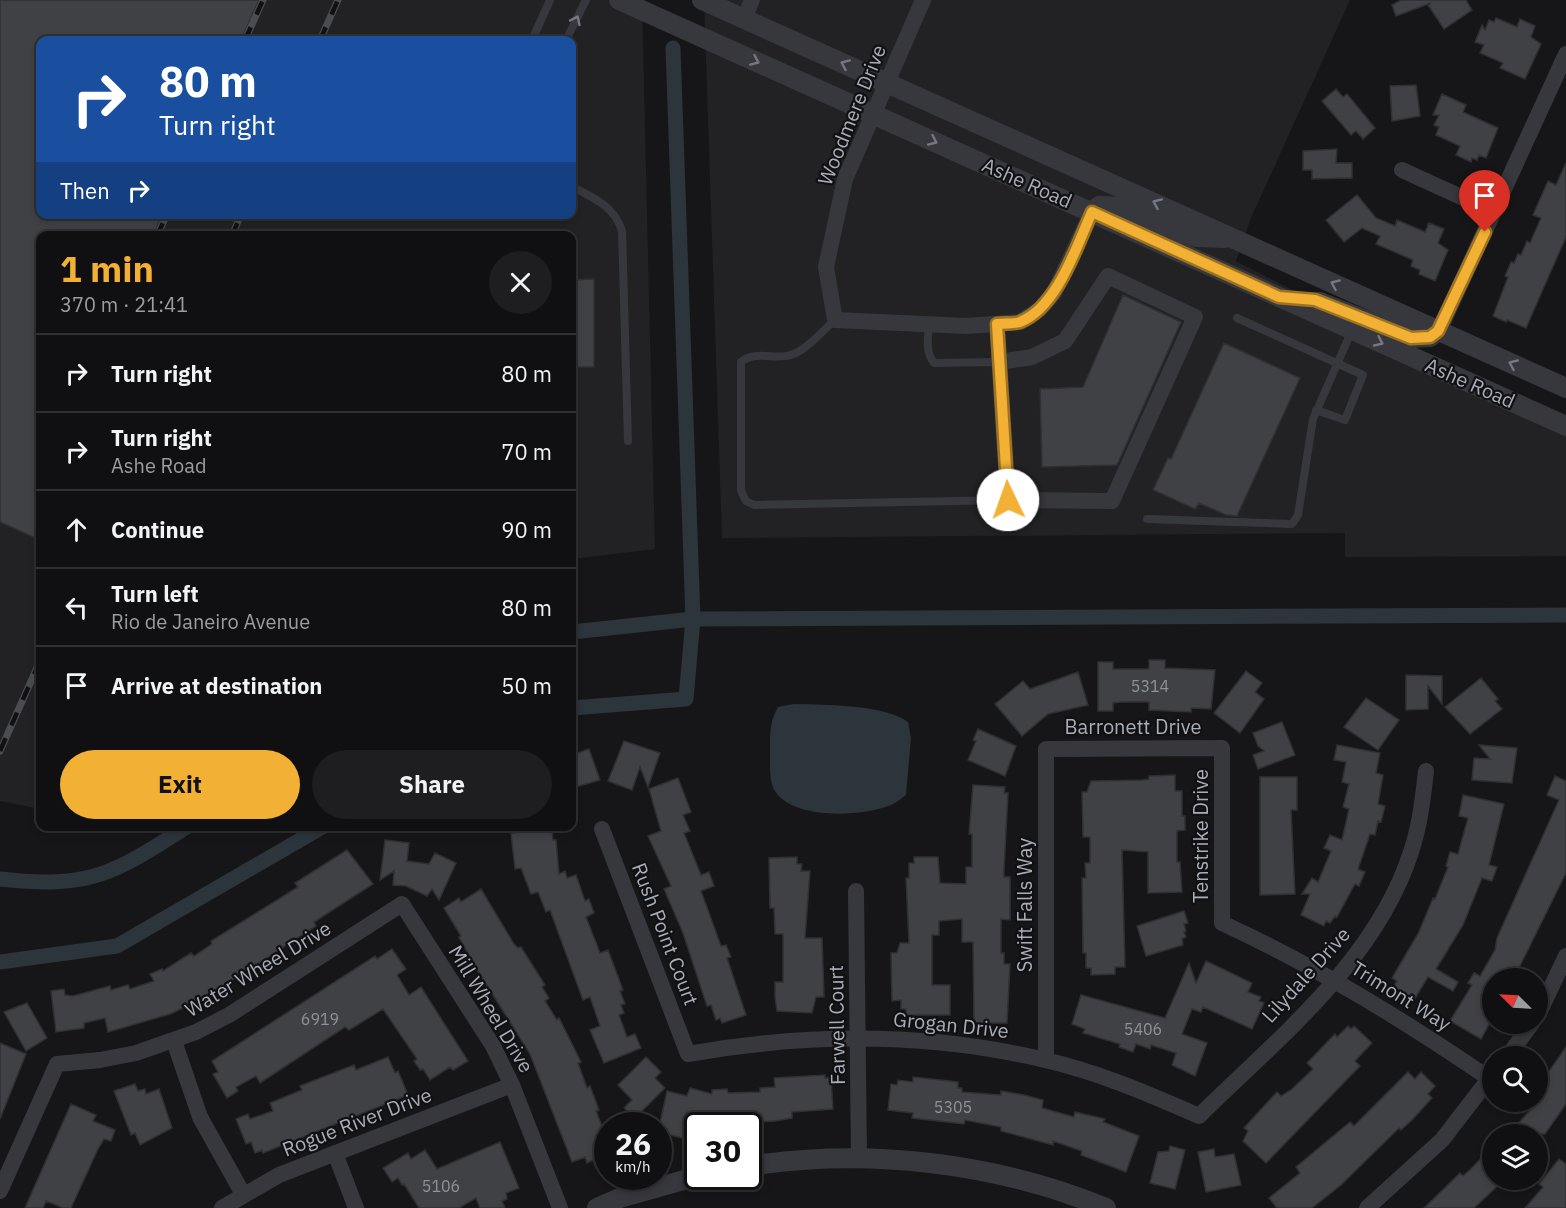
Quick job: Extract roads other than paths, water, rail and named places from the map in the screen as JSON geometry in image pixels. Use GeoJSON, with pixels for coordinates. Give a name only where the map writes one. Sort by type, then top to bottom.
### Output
{"type":"FeatureCollection","features":[{"type":"Feature","properties":{"kind":"street","name":"Ashe Road"},"geometry":{"type":"LineString","coordinates":[[619,0],[1566,426]]}},
{"type":"Feature","properties":{"kind":"street","name":"Ashe Road"},"geometry":{"type":"LineString","coordinates":[[702,0],[1566,388]]}},
{"type":"Feature","properties":{"kind":"street"},"geometry":{"type":"LineString","coordinates":[[744,19],[752,0]]}},
{"type":"Feature","properties":{"kind":"street","name":"Woodmere Drive"},"geometry":{"type":"LineString","coordinates":[[835,320],[826,267],[845,179],[922,0]]}},
{"type":"Feature","properties":{"kind":"street"},"geometry":{"type":"LineString","coordinates":[[1279,297],[1315,300],[1411,338],[1430,337],[1438,331],[1566,54]]}},
{"type":"Feature","properties":{"kind":"street"},"geometry":{"type":"LineString","coordinates":[[1402,170],[1494,212]]}},
{"type":"Feature","properties":{"kind":"street"},"geometry":{"type":"LineString","coordinates":[[835,320],[929,324],[1020,322],[1040,309],[1054,293],[1092,212],[1099,206],[1119,207],[1196,237],[1234,238]]}},
{"type":"Feature","properties":{"kind":"street"},"geometry":{"type":"LineString","coordinates":[[997,324],[1008,500],[1112,501],[1195,317],[1108,276],[1065,341],[1032,357],[1000,362]]}},
{"type":"Feature","properties":{"kind":"street","name":"Barronett Drive"},"geometry":{"type":"LineString","coordinates":[[1046,749],[1222,748]]}},
{"type":"Feature","properties":{"kind":"street","name":"Tenstrike Drive"},"geometry":{"type":"LineString","coordinates":[[1222,748],[1222,923]]}},
{"type":"Feature","properties":{"kind":"street","name":"Swift Falls Way"},"geometry":{"type":"LineString","coordinates":[[1046,749],[1046,1060]]}},
{"type":"Feature","properties":{"kind":"street","name":"Lilydale Drive"},"geometry":{"type":"LineString","coordinates":[[1199,1116],[1336,980],[1364,945],[1399,884],[1420,817],[1426,771]]}},
{"type":"Feature","properties":{"kind":"street","name":"Rush Point Court"},"geometry":{"type":"LineString","coordinates":[[602,829],[688,1054]]}},
{"type":"Feature","properties":{"kind":"street","name":"Farwell Court"},"geometry":{"type":"LineString","coordinates":[[856,891],[860,1158]]}},
{"type":"Feature","properties":{"kind":"street","name":"Water Wheel Drive"},"geometry":{"type":"LineString","coordinates":[[0,1191],[57,1064],[100,1060],[174,1041],[229,1015],[402,904]]}},
{"type":"Feature","properties":{"kind":"street","name":"Mill Wheel Drive"},"geometry":{"type":"LineString","coordinates":[[402,904],[493,1046],[512,1084],[560,1208]]}},
{"type":"Feature","properties":{"kind":"street","name":"Trimont Way"},"geometry":{"type":"LineString","coordinates":[[1222,923],[1336,980],[1482,1071]]}},
{"type":"Feature","properties":{"kind":"street"},"geometry":{"type":"LineString","coordinates":[[1548,994],[1566,956]]}},
{"type":"Feature","properties":{"kind":"street","name":"Grogan Drive"},"geometry":{"type":"LineString","coordinates":[[688,1054],[775,1041],[858,1037],[942,1043],[1046,1060],[1137,1090],[1199,1116]]}},
{"type":"Feature","properties":{"kind":"street"},"geometry":{"type":"LineString","coordinates":[[174,1041],[200,1117],[243,1194]]}},
{"type":"Feature","properties":{"kind":"street","name":"Rogue River Drive"},"geometry":{"type":"LineString","coordinates":[[222,1208],[279,1175],[512,1084]]}},
{"type":"Feature","properties":{"kind":"street"},"geometry":{"type":"LineString","coordinates":[[1367,1208],[1442,1140],[1482,1089]]}},
{"type":"Feature","properties":{"kind":"street"},"geometry":{"type":"LineString","coordinates":[[335,1153],[356,1208]]}},
{"type":"Feature","properties":{"kind":"street"},"geometry":{"type":"LineString","coordinates":[[762,1164],[813,1159],[860,1158],[943,1165],[1013,1178],[1106,1208]]}},
{"type":"Feature","properties":{"kind":"street"},"geometry":{"type":"LineString","coordinates":[[597,1208],[684,1180]]}},
{"type":"Feature","properties":{"kind":"lane"},"geometry":{"type":"LineString","coordinates":[[534,36],[550,0]]}},
{"type":"Feature","properties":{"kind":"lane"},"geometry":{"type":"LineString","coordinates":[[568,36],[586,0]]}},
{"type":"Feature","properties":{"kind":"lane"},"geometry":{"type":"LineString","coordinates":[[576,188],[609,208],[618,219],[622,231],[628,441]]}},
{"type":"Feature","properties":{"kind":"lane"},"geometry":{"type":"LineString","coordinates":[[1237,318],[1363,375],[1345,420],[1316,410]]}},
{"type":"Feature","properties":{"kind":"lane"},"geometry":{"type":"LineString","coordinates":[[835,320],[802,350],[789,356],[752,356],[741,362],[741,491],[746,501],[754,505],[1008,500]]}},
{"type":"Feature","properties":{"kind":"lane"},"geometry":{"type":"LineString","coordinates":[[929,324],[929,357],[934,363],[1000,362]]}},
{"type":"Feature","properties":{"kind":"lane"},"geometry":{"type":"LineString","coordinates":[[1147,519],[1292,524],[1298,515],[1313,418],[1352,330]]}},
{"type":"Feature","properties":{"kind":"waterway"},"geometry":{"type":"LineString","coordinates":[[576,708],[686,699],[693,619],[673,48]]}},
{"type":"Feature","properties":{"kind":"waterway"},"geometry":{"type":"LineString","coordinates":[[576,632],[693,619],[1566,615]]}},
{"type":"Feature","properties":{"kind":"waterway"},"geometry":{"type":"LineString","coordinates":[[0,879],[57,882],[100,874],[140,856],[180,831]]}},
{"type":"Feature","properties":{"kind":"waterway"},"geometry":{"type":"LineString","coordinates":[[0,962],[117,946],[315,831]]}},
{"type":"Feature","properties":{"kind":"railway"},"geometry":{"type":"LineString","coordinates":[[247,36],[263,0]]}},
{"type":"Feature","properties":{"kind":"railway"},"geometry":{"type":"LineString","coordinates":[[322,36],[338,0]]}},
{"type":"Feature","properties":{"kind":"railway"},"geometry":{"type":"LineString","coordinates":[[159,231],[165,219]]}},
{"type":"Feature","properties":{"kind":"railway"},"geometry":{"type":"LineString","coordinates":[[234,231],[239,219]]}},
{"type":"Feature","properties":{"kind":"railway"},"geometry":{"type":"LineString","coordinates":[[0,751],[36,670]]}}]}
